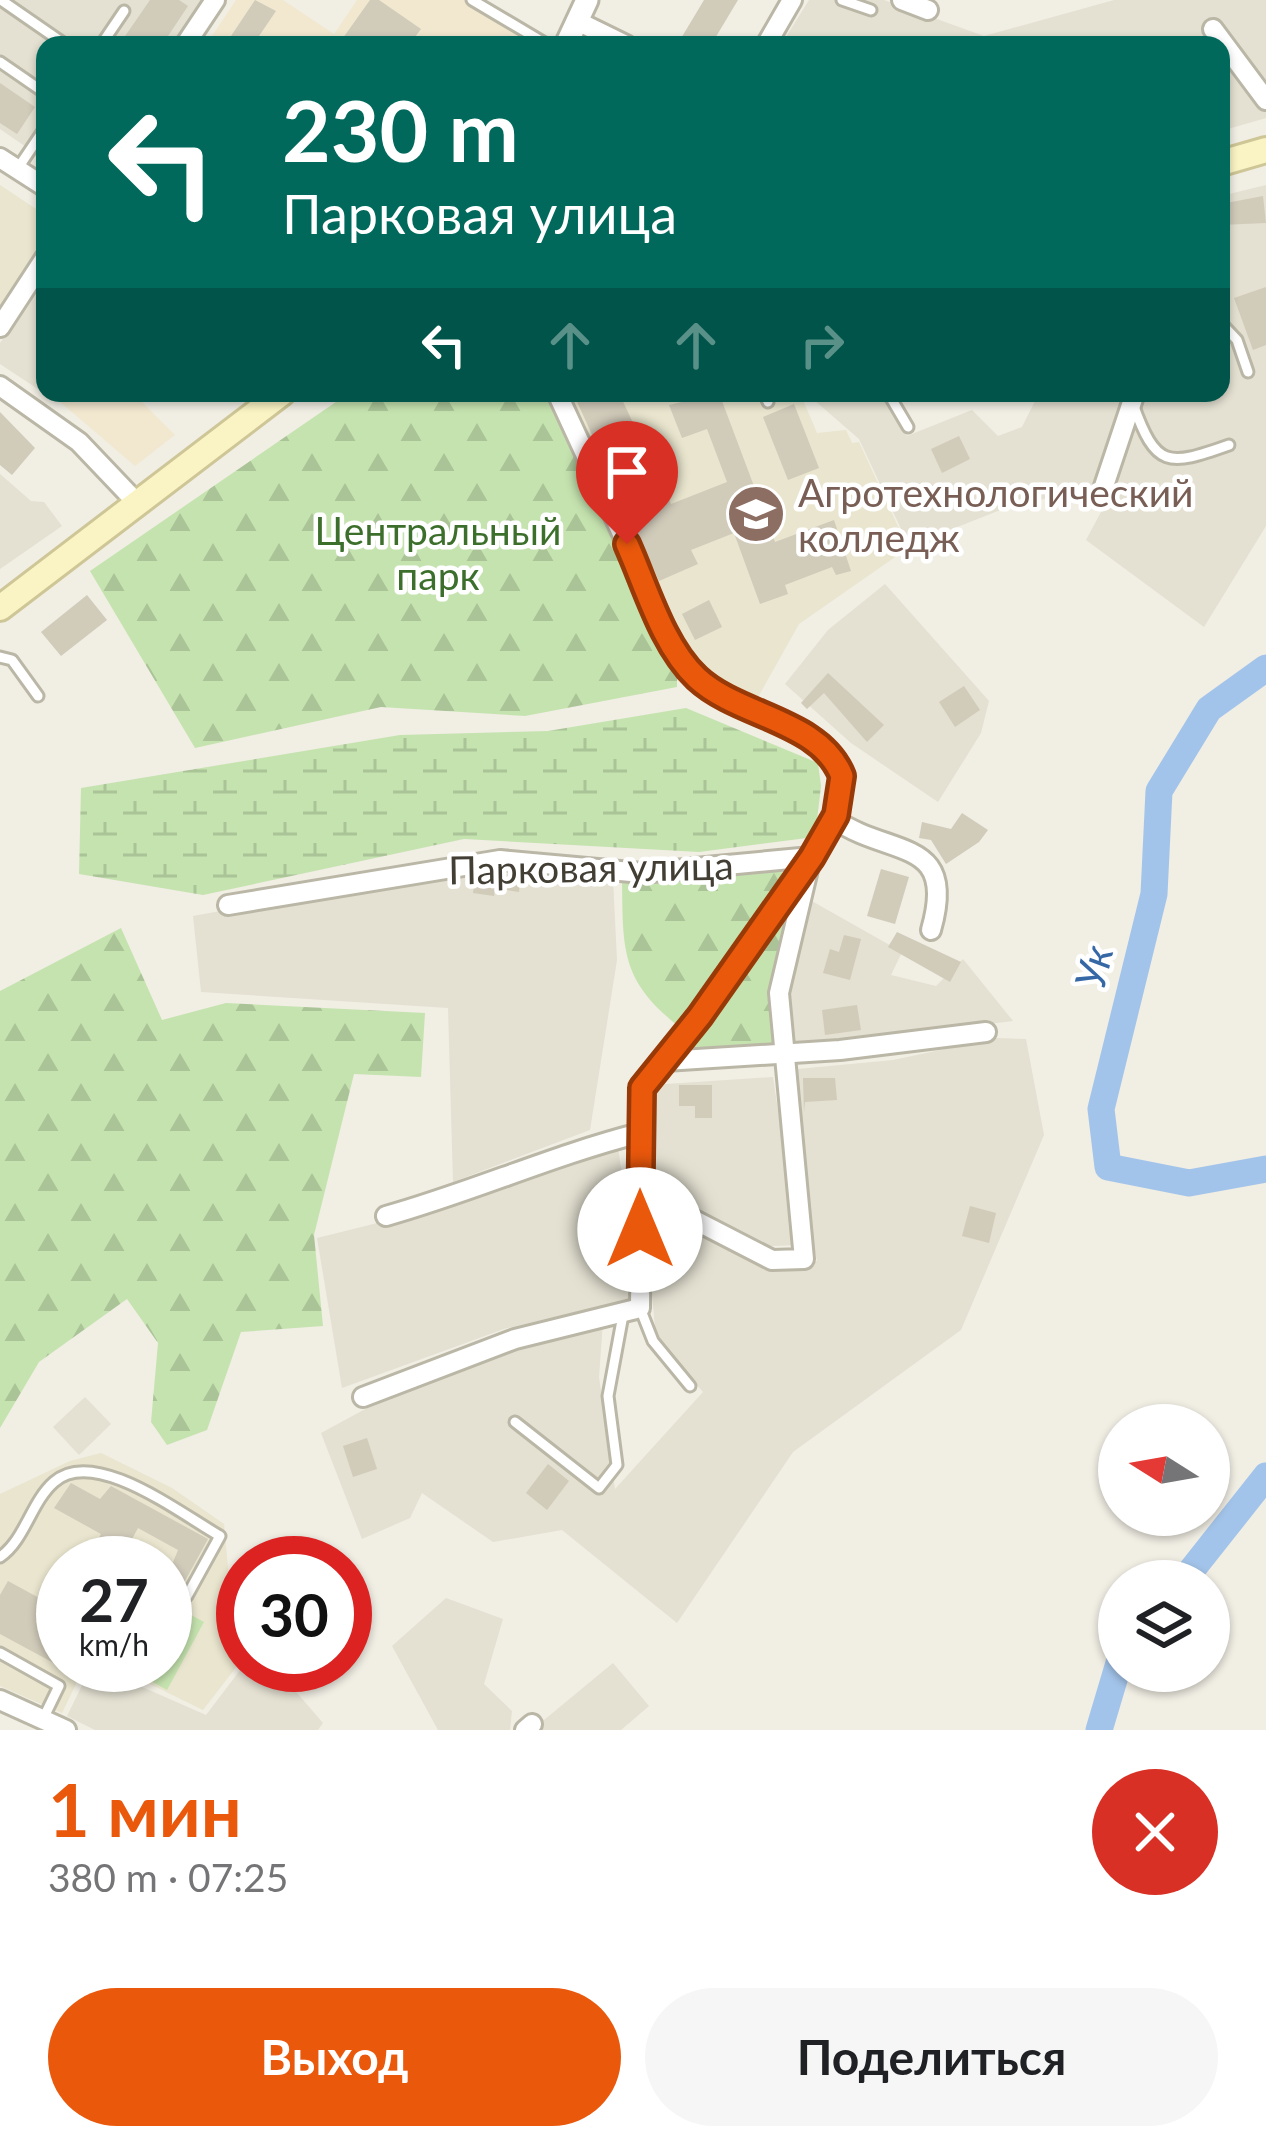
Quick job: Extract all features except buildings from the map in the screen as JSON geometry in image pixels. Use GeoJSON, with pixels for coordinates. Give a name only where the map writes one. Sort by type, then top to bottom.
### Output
{"type":"FeatureCollection","features":[{"type":"Feature","properties":{"kind":"main road"},"geometry":{"type":"LineString","coordinates":[[1230,160],[1266,150]]}},
{"type":"Feature","properties":{"kind":"main road"},"geometry":{"type":"LineString","coordinates":[[0,608],[270,402]]}},
{"type":"Feature","properties":{"kind":"street"},"geometry":{"type":"LineString","coordinates":[[191,36],[215,0]]}},
{"type":"Feature","properties":{"kind":"street"},"geometry":{"type":"LineString","coordinates":[[771,36],[792,0]]}},
{"type":"Feature","properties":{"kind":"street"},"geometry":{"type":"LineString","coordinates":[[902,0],[928,10]]}},
{"type":"Feature","properties":{"kind":"street"},"geometry":{"type":"LineString","coordinates":[[582,11],[614,36]]}},
{"type":"Feature","properties":{"kind":"street"},"geometry":{"type":"LineString","coordinates":[[1213,29],[1218,36]]}},
{"type":"Feature","properties":{"kind":"street"},"geometry":{"type":"LineString","coordinates":[[1230,52],[1266,100]]}},
{"type":"Feature","properties":{"kind":"street"},"geometry":{"type":"LineString","coordinates":[[9,163],[36,181]]}},
{"type":"Feature","properties":{"kind":"street"},"geometry":{"type":"LineString","coordinates":[[0,327],[36,272]]}},
{"type":"Feature","properties":{"kind":"street"},"geometry":{"type":"LineString","coordinates":[[0,386],[79,442],[139,504]]}},
{"type":"Feature","properties":{"kind":"street"},"geometry":{"type":"LineString","coordinates":[[561,402],[679,657],[720,694],[822,744],[842,776],[834,819],[860,835],[916,852],[935,870],[941,896],[932,930]]}},
{"type":"Feature","properties":{"kind":"street"},"geometry":{"type":"LineString","coordinates":[[1104,486],[1132,402]]}},
{"type":"Feature","properties":{"kind":"street","name":"Парковая улица"},"geometry":{"type":"LineString","coordinates":[[632,1310],[642,1088],[812,857],[834,819]]}},
{"type":"Feature","properties":{"kind":"street","name":"Парковая улица"},"geometry":{"type":"LineString","coordinates":[[228,905],[500,860],[642,873],[812,857]]}},
{"type":"Feature","properties":{"kind":"street","name":"Парковая улица"},"geometry":{"type":"LineString","coordinates":[[640,1192],[772,1261],[804,1258],[779,994],[812,857]]}},
{"type":"Feature","properties":{"kind":"street"},"geometry":{"type":"LineString","coordinates":[[665,1060],[783,1055],[986,1032]]}},
{"type":"Feature","properties":{"kind":"street"},"geometry":{"type":"LineString","coordinates":[[386,1216],[462,1195],[547,1158],[640,1132]]}},
{"type":"Feature","properties":{"kind":"street"},"geometry":{"type":"LineString","coordinates":[[362,1397],[514,1339],[632,1310]]}},
{"type":"Feature","properties":{"kind":"street"},"geometry":{"type":"LineString","coordinates":[[0,1700],[66,1730]]}},
{"type":"Feature","properties":{"kind":"lane"},"geometry":{"type":"LineString","coordinates":[[1,0],[53,36]]}},
{"type":"Feature","properties":{"kind":"lane"},"geometry":{"type":"LineString","coordinates":[[472,0],[533,36]]}},
{"type":"Feature","properties":{"kind":"lane"},"geometry":{"type":"LineString","coordinates":[[842,0],[871,10]]}},
{"type":"Feature","properties":{"kind":"lane"},"geometry":{"type":"LineString","coordinates":[[107,36],[124,11]]}},
{"type":"Feature","properties":{"kind":"lane"},"geometry":{"type":"LineString","coordinates":[[0,62],[36,87]]}},
{"type":"Feature","properties":{"kind":"lane"},"geometry":{"type":"LineString","coordinates":[[9,163],[36,137]]}},
{"type":"Feature","properties":{"kind":"lane"},"geometry":{"type":"LineString","coordinates":[[1230,333],[1248,372]]}},
{"type":"Feature","properties":{"kind":"lane"},"geometry":{"type":"LineString","coordinates":[[893,402],[908,427]]}},
{"type":"Feature","properties":{"kind":"lane"},"geometry":{"type":"LineString","coordinates":[[1135,402],[1148,446],[1164,458],[1189,459],[1229,445]]}},
{"type":"Feature","properties":{"kind":"lane"},"geometry":{"type":"LineString","coordinates":[[0,657],[12,660],[38,696]]}},
{"type":"Feature","properties":{"kind":"lane"},"geometry":{"type":"LineString","coordinates":[[632,1310],[690,1386]]}},
{"type":"Feature","properties":{"kind":"lane"},"geometry":{"type":"LineString","coordinates":[[515,1421],[599,1488],[617,1465],[608,1396],[632,1310]]}},
{"type":"Feature","properties":{"kind":"lane"},"geometry":{"type":"LineString","coordinates":[[2,1559],[54,1482],[84,1468],[109,1474],[220,1536],[192,1588]]}},
{"type":"Feature","properties":{"kind":"lane"},"geometry":{"type":"LineString","coordinates":[[0,1653],[59,1686],[43,1719]]}},
{"type":"Feature","properties":{"kind":"shaded area"},"geometry":{"type":"Polygon","coordinates":[[[0,0],[206,0],[181,36],[36,36],[36,154],[0,129],[0,0]]]}},
{"type":"Feature","properties":{"kind":"shaded area"},"geometry":{"type":"Polygon","coordinates":[[[236,0],[283,0],[334,34],[357,0],[467,0],[525,36],[212,36],[236,0]]]}},
{"type":"Feature","properties":{"kind":"shaded area"},"geometry":{"type":"Polygon","coordinates":[[[809,0],[884,0],[984,36],[787,36],[809,0]]]}},
{"type":"Feature","properties":{"kind":"shaded area"},"geometry":{"type":"Polygon","coordinates":[[[1114,0],[1266,0],[1266,118],[1230,128],[1230,36],[984,36],[1114,0]]]}},
{"type":"Feature","properties":{"kind":"shaded area"},"geometry":{"type":"Polygon","coordinates":[[[0,185],[36,209],[36,262],[0,316],[0,185]]]}},
{"type":"Feature","properties":{"kind":"shaded area"},"geometry":{"type":"Polygon","coordinates":[[[1266,185],[1266,526],[1204,627],[1086,540],[1115,486],[1139,402],[1230,402],[1230,194],[1266,185]]]}},
{"type":"Feature","properties":{"kind":"shaded area"},"geometry":{"type":"Polygon","coordinates":[[[36,293],[36,388],[0,364],[0,343],[36,293]]]}},
{"type":"Feature","properties":{"kind":"shaded area"},"geometry":{"type":"Polygon","coordinates":[[[60,402],[142,402],[175,435],[135,466],[60,402]]]}},
{"type":"Feature","properties":{"kind":"shaded area","name":"Агротехнологический колледж"},"geometry":{"type":"Polygon","coordinates":[[[569,402],[804,402],[817,433],[846,430],[852,443],[859,442],[908,548],[799,624],[757,699],[716,679],[690,656],[569,402]]]}},
{"type":"Feature","properties":{"kind":"shaded area"},"geometry":{"type":"Polygon","coordinates":[[[816,402],[886,402],[907,436],[972,410],[998,436],[1022,427],[1034,402],[1126,402],[1097,486],[1003,509],[909,546],[859,439],[816,402]]]}},
{"type":"Feature","properties":{"kind":"shaded area"},"geometry":{"type":"Polygon","coordinates":[[[0,474],[31,501],[44,502],[62,526],[0,569],[0,474]]]}},
{"type":"Feature","properties":{"kind":"shaded area"},"geometry":{"type":"Polygon","coordinates":[[[885,584],[989,701],[981,733],[938,802],[851,743],[785,684],[828,630],[885,584]]]}},
{"type":"Feature","properties":{"kind":"shaded area"},"geometry":{"type":"Polygon","coordinates":[[[473,865],[613,879],[617,960],[590,1130],[453,1182],[448,1008],[201,992],[193,916],[473,865]]]}},
{"type":"Feature","properties":{"kind":"shaded area"},"geometry":{"type":"Polygon","coordinates":[[[810,900],[902,952],[891,975],[936,986],[963,959],[1013,1021],[787,1049],[783,995],[810,900]]]}},
{"type":"Feature","properties":{"kind":"shaded area"},"geometry":{"type":"Polygon","coordinates":[[[997,1038],[1026,1039],[1044,1135],[961,1330],[793,1452],[677,1623],[562,1530],[493,1542],[422,1493],[410,1518],[361,1536],[321,1433],[419,1380],[556,1332],[603,1322],[599,1377],[615,1489],[703,1392],[656,1340],[644,1199],[771,1264],[817,1261],[797,1166],[787,1070],[893,1060],[997,1038]]]}},
{"type":"Feature","properties":{"kind":"shaded area"},"geometry":{"type":"Polygon","coordinates":[[[773,1077],[798,1245],[753,1247],[650,1191],[651,1085],[773,1077]]]}},
{"type":"Feature","properties":{"kind":"shaded area"},"geometry":{"type":"Polygon","coordinates":[[[618,1148],[631,1234],[631,1299],[504,1329],[342,1388],[317,1238],[470,1200],[548,1162],[618,1148]]]}},
{"type":"Feature","properties":{"kind":"shaded area"},"geometry":{"type":"Polygon","coordinates":[[[85,1397],[111,1424],[79,1455],[53,1427],[85,1397]]]}},
{"type":"Feature","properties":{"kind":"shaded area"},"geometry":{"type":"Polygon","coordinates":[[[101,1453],[172,1488],[224,1524],[225,1536],[216,1536],[217,1692],[203,1710],[166,1692],[192,1692],[192,1536],[36,1536],[36,1692],[72,1692],[62,1713],[0,1686],[0,1494],[70,1461],[101,1453]]]}},
{"type":"Feature","properties":{"kind":"shaded area"},"geometry":{"type":"Polygon","coordinates":[[[446,1598],[503,1619],[484,1684],[512,1711],[510,1730],[438,1730],[392,1646],[446,1598]]]}},
{"type":"Feature","properties":{"kind":"shaded area"},"geometry":{"type":"Polygon","coordinates":[[[613,1663],[649,1706],[621,1730],[532,1730],[613,1663]]]}},
{"type":"Feature","properties":{"kind":"shaded area"},"geometry":{"type":"Polygon","coordinates":[[[79,1692],[154,1692],[206,1715],[223,1692],[296,1692],[323,1723],[318,1730],[95,1730],[67,1716],[79,1692]]]}},
{"type":"Feature","properties":{"kind":"green space","name":"Центральный парк"},"geometry":{"type":"Polygon","coordinates":[[[336,402],[555,402],[677,674],[677,687],[525,716],[381,707],[195,748],[90,571],[336,402]]]}},
{"type":"Feature","properties":{"kind":"green space"},"geometry":{"type":"Polygon","coordinates":[[[686,708],[818,763],[821,786],[815,837],[699,852],[464,839],[203,895],[79,874],[81,788],[400,735],[548,731],[686,708]]]}},
{"type":"Feature","properties":{"kind":"green space"},"geometry":{"type":"Polygon","coordinates":[[[773,864],[786,876],[682,1029],[647,995],[629,963],[622,877],[773,864]]]}},
{"type":"Feature","properties":{"kind":"green space"},"geometry":{"type":"Polygon","coordinates":[[[797,888],[777,1051],[695,1053],[689,1039],[797,888]]]}},
{"type":"Feature","properties":{"kind":"green space"},"geometry":{"type":"Polygon","coordinates":[[[121,928],[162,1020],[226,1003],[425,1013],[421,1077],[354,1074],[314,1235],[323,1326],[241,1332],[207,1430],[167,1445],[151,1422],[158,1343],[127,1299],[39,1362],[0,1428],[0,991],[121,928]]]}},
{"type":"Feature","properties":{"kind":"green space"},"geometry":{"type":"Polygon","coordinates":[[[192,1616],[204,1622],[192,1644],[192,1616]]]}},
{"type":"Feature","properties":{"kind":"waterway","name":"Ук"},"geometry":{"type":"LineString","coordinates":[[1266,668],[1209,709],[1159,791],[1154,894],[1101,1109],[1108,1167],[1189,1183],[1266,1169]]}},
{"type":"Feature","properties":{"kind":"waterway","name":"Ук"},"geometry":{"type":"LineString","coordinates":[[1200,1560],[1266,1476]]}},
{"type":"Feature","properties":{"kind":"waterway","name":"Ук"},"geometry":{"type":"LineString","coordinates":[[1099,1730],[1110,1692]]}},
{"type":"Feature","properties":{"kind":"place","name":"Агротехнологический колледж"},"geometry":{"type":"Point","coordinates":[756,514]}},
{"type":"Feature","properties":{"kind":"route"},"geometry":{"type":"LineString","coordinates":[[627,544],[679,657],[698,679],[744,708],[822,744],[835,757],[842,776],[836,815],[812,857],[700,1016],[647,1076],[640,1100],[640,1230]]}}]}
